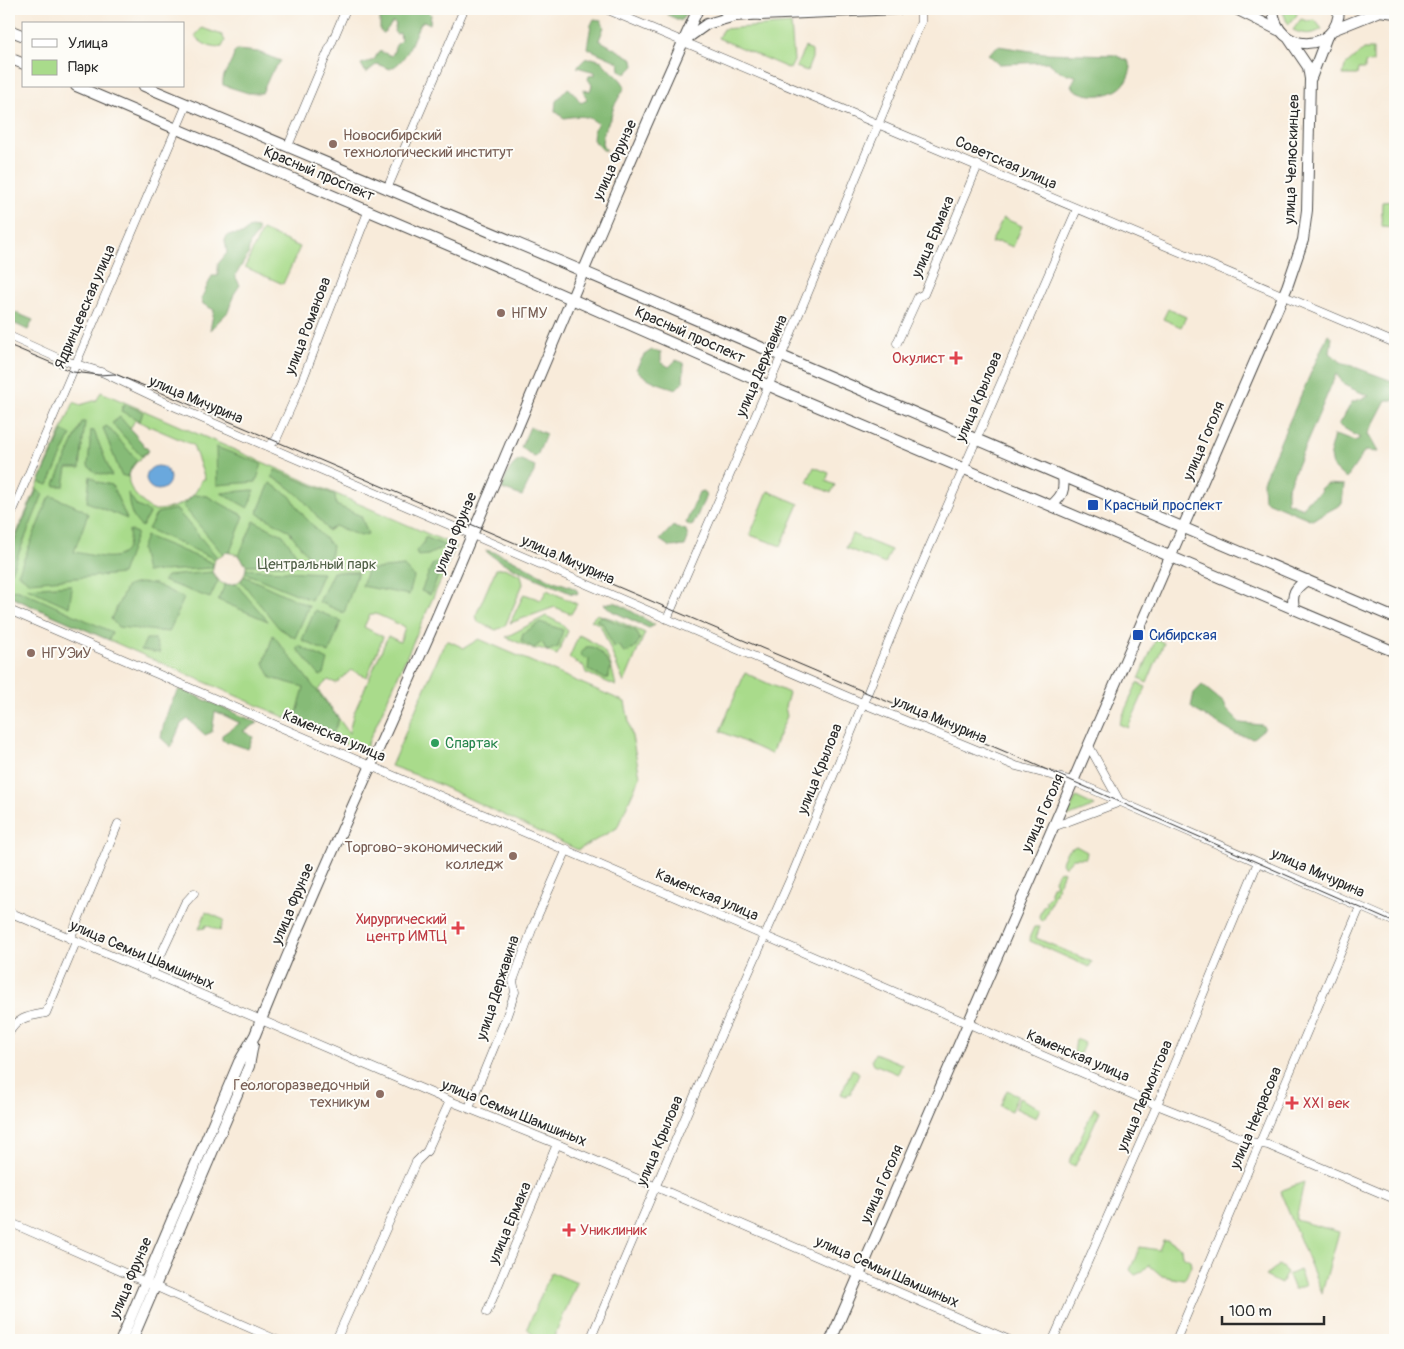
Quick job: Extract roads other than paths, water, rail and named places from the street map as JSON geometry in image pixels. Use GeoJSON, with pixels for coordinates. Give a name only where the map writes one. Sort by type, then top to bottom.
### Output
{"type":"FeatureCollection","features":[{"type":"Feature","properties":{"kind":"main road","name":"улица Фрунзе"},"geometry":{"type":"LineString","coordinates":[[121,1340],[150,1286],[249,1066],[255,1035],[329,858],[472,533],[698,9]]}},
{"type":"Feature","properties":{"kind":"main road"},"geometry":{"type":"LineString","coordinates":[[722,9],[734,16]]}},
{"type":"Feature","properties":{"kind":"main road"},"geometry":{"type":"LineString","coordinates":[[760,15],[775,9]]}},
{"type":"Feature","properties":{"kind":"main road","name":"улица Фрунзе"},"geometry":{"type":"LineString","coordinates":[[683,42],[707,24],[734,16],[898,9]]}},
{"type":"Feature","properties":{"kind":"main road"},"geometry":{"type":"LineString","coordinates":[[1236,9],[1278,30],[1289,39],[1301,43],[1312,43],[1373,10],[1395,12]]}},
{"type":"Feature","properties":{"kind":"main road"},"geometry":{"type":"LineString","coordinates":[[1273,9],[1278,30]]}},
{"type":"Feature","properties":{"kind":"main road","name":"улица Челюскинцев"},"geometry":{"type":"LineString","coordinates":[[1310,79],[1338,19],[1339,9]]}},
{"type":"Feature","properties":{"kind":"main road"},"geometry":{"type":"LineString","coordinates":[[9,30],[22,35]]}},
{"type":"Feature","properties":{"kind":"main road","name":"улица Челюскинцев"},"geometry":{"type":"LineString","coordinates":[[1284,297],[1303,240],[1307,210],[1310,79],[1308,67],[1289,39]]}},
{"type":"Feature","properties":{"kind":"main road"},"geometry":{"type":"LineString","coordinates":[[9,58],[22,63]]}},
{"type":"Feature","properties":{"kind":"main road","name":"Красный проспект"},"geometry":{"type":"LineString","coordinates":[[81,88],[768,385],[1395,652]]}},
{"type":"Feature","properties":{"kind":"main road","name":"Красный проспект"},"geometry":{"type":"LineString","coordinates":[[149,88],[584,270],[975,440],[1395,618]]}},
{"type":"Feature","properties":{"kind":"main road","name":"улица Гоголя"},"geometry":{"type":"LineString","coordinates":[[830,1340],[1284,297]]}},
{"type":"Feature","properties":{"kind":"main road"},"geometry":{"type":"LineString","coordinates":[[1052,505],[1061,497],[1065,488],[1063,477]]}},
{"type":"Feature","properties":{"kind":"main road"},"geometry":{"type":"LineString","coordinates":[[1294,608],[1292,597],[1296,588],[1306,580]]}},
{"type":"Feature","properties":{"kind":"main road","name":"улица Фрунзе"},"geometry":{"type":"LineString","coordinates":[[132,1340],[150,1286]]}},
{"type":"Feature","properties":{"kind":"street"},"geometry":{"type":"LineString","coordinates":[[288,146],[346,9]]}},
{"type":"Feature","properties":{"kind":"street"},"geometry":{"type":"LineString","coordinates":[[387,189],[464,9]]}},
{"type":"Feature","properties":{"kind":"street","name":"Советская улица"},"geometry":{"type":"LineString","coordinates":[[606,9],[1395,343]]}},
{"type":"Feature","properties":{"kind":"street","name":"улица Державина"},"geometry":{"type":"LineString","coordinates":[[668,619],[880,124],[921,22],[921,9]]}},
{"type":"Feature","properties":{"kind":"street","name":"Ядринцевская улица"},"geometry":{"type":"LineString","coordinates":[[9,520],[187,104]]}},
{"type":"Feature","properties":{"kind":"street","name":"улица Ермака"},"geometry":{"type":"LineString","coordinates":[[897,343],[918,297],[924,294],[978,165]]}},
{"type":"Feature","properties":{"kind":"street","name":"улица Крылова"},"geometry":{"type":"LineString","coordinates":[[590,1340],[764,935],[792,875],[862,703],[975,440],[1077,209]]}},
{"type":"Feature","properties":{"kind":"street","name":"улица Романова"},"geometry":{"type":"LineString","coordinates":[[268,446],[276,440],[299,389],[368,212]]}},
{"type":"Feature","properties":{"kind":"street","name":"улица Мичурина"},"geometry":{"type":"LineString","coordinates":[[9,336],[60,359],[77,363],[862,703],[1016,766],[1073,781],[1395,922]]}},
{"type":"Feature","properties":{"kind":"street","name":"Каменская улица"},"geometry":{"type":"LineString","coordinates":[[9,610],[370,767],[567,849],[968,1024],[1157,1104],[1251,1142],[1268,1145],[1395,1198]]}},
{"type":"Feature","properties":{"kind":"street"},"geometry":{"type":"LineString","coordinates":[[1053,827],[1120,802],[1089,746]]}},
{"type":"Feature","properties":{"kind":"street"},"geometry":{"type":"LineString","coordinates":[[9,1033],[12,1026],[21,1018],[46,1013],[118,824]]}},
{"type":"Feature","properties":{"kind":"street","name":"улица Державина"},"geometry":{"type":"LineString","coordinates":[[469,1108],[512,1001],[515,992],[513,981],[519,965],[567,849]]}},
{"type":"Feature","properties":{"kind":"street","name":"улица Лермонтова"},"geometry":{"type":"LineString","coordinates":[[1053,1340],[1157,1104],[1258,862]]}},
{"type":"Feature","properties":{"kind":"street"},"geometry":{"type":"LineString","coordinates":[[152,974],[185,904],[194,894]]}},
{"type":"Feature","properties":{"kind":"street","name":"улица Некрасова"},"geometry":{"type":"LineString","coordinates":[[1176,1340],[1360,907]]}},
{"type":"Feature","properties":{"kind":"street","name":"улица Семьи Шамшиных"},"geometry":{"type":"LineString","coordinates":[[9,912],[450,1101],[557,1144],[1009,1340]]}},
{"type":"Feature","properties":{"kind":"street"},"geometry":{"type":"LineString","coordinates":[[336,1340],[416,1162],[427,1151],[450,1101]]}},
{"type":"Feature","properties":{"kind":"street","name":"улица Ермака"},"geometry":{"type":"LineString","coordinates":[[487,1312],[557,1144]]}},
{"type":"Feature","properties":{"kind":"street"},"geometry":{"type":"LineString","coordinates":[[9,1222],[150,1286],[277,1340]]}},
{"type":"Feature","properties":{"kind":"water"},"geometry":{"type":"Polygon","coordinates":[[[158,466],[163,467],[169,473],[169,483],[163,489],[158,490],[153,489],[147,483],[146,478],[147,473],[153,467],[158,466]]]}},
{"type":"Feature","properties":{"kind":"tram line"},"geometry":{"type":"LineString","coordinates":[[9,345],[73,372],[99,375],[115,374],[172,397],[1020,758],[1395,923]]}},
{"type":"Feature","properties":{"kind":"place","name":"Новосибирский технологический институт"},"geometry":{"type":"Point","coordinates":[333,144]}},
{"type":"Feature","properties":{"kind":"place","name":"НГМУ"},"geometry":{"type":"Point","coordinates":[501,313]}},
{"type":"Feature","properties":{"kind":"place","name":"Окулист"},"geometry":{"type":"Point","coordinates":[956,358]}},
{"type":"Feature","properties":{"kind":"place","name":"Красный проспект"},"geometry":{"type":"Point","coordinates":[1093,505]}},
{"type":"Feature","properties":{"kind":"place","name":"Сибирская"},"geometry":{"type":"Point","coordinates":[1138,635]}},
{"type":"Feature","properties":{"kind":"place","name":"НГУЭиУ"},"geometry":{"type":"Point","coordinates":[31,653]}},
{"type":"Feature","properties":{"kind":"place","name":"Спартак"},"geometry":{"type":"Point","coordinates":[435,743]}},
{"type":"Feature","properties":{"kind":"place","name":"Торгово-экономический колледж"},"geometry":{"type":"Point","coordinates":[513,856]}},
{"type":"Feature","properties":{"kind":"place","name":"Хирургический центр ИМТЦ"},"geometry":{"type":"Point","coordinates":[458,928]}},
{"type":"Feature","properties":{"kind":"place","name":"Геологоразведочный техникум"},"geometry":{"type":"Point","coordinates":[380,1094]}},
{"type":"Feature","properties":{"kind":"place","name":"XXI век"},"geometry":{"type":"Point","coordinates":[1292,1103]}},
{"type":"Feature","properties":{"kind":"place","name":"Униклиник"},"geometry":{"type":"Point","coordinates":[569,1230]}},
{"type":"Feature","properties":{"kind":"park label","name":"Центральный парк"},"geometry":{"type":"Point","coordinates":[317,564]}}]}
